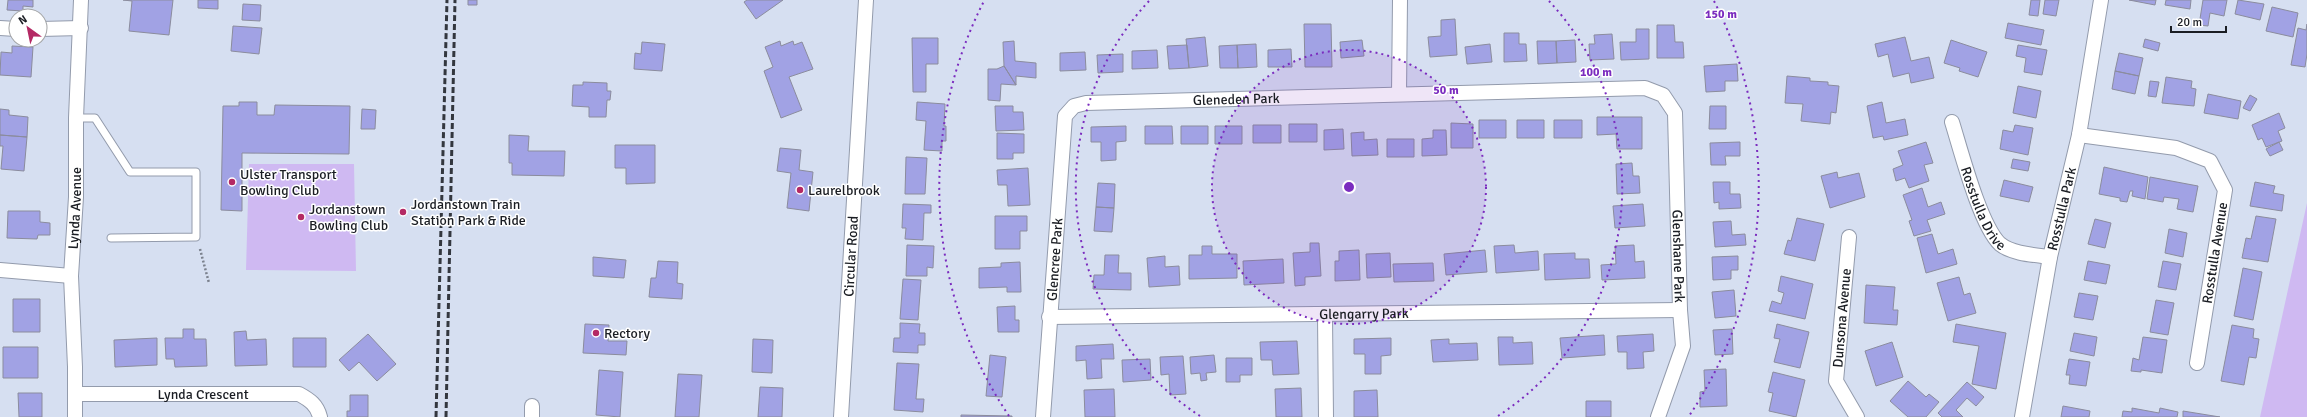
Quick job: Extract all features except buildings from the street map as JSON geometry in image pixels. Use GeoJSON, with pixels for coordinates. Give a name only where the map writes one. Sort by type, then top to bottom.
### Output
{"type":"FeatureCollection","features":[{"type":"Feature","properties":{"kind":"street","name":"Lynda Avenue"},"geometry":{"type":"LineString","coordinates":[[75,417],[71,276],[76,197],[76,118],[81,0]]}},
{"type":"Feature","properties":{"kind":"street","name":"Circular Road"},"geometry":{"type":"LineString","coordinates":[[841,417],[866,0]]}},
{"type":"Feature","properties":{"kind":"street"},"geometry":{"type":"LineString","coordinates":[[1400,0],[1400,94]]}},
{"type":"Feature","properties":{"kind":"street","name":"Rosstulla Park"},"geometry":{"type":"LineString","coordinates":[[2022,417],[2050,257],[2080,135],[2101,0]]}},
{"type":"Feature","properties":{"kind":"street"},"geometry":{"type":"LineString","coordinates":[[48,29],[81,28]]}},
{"type":"Feature","properties":{"kind":"street","name":"Gleneden Park"},"geometry":{"type":"LineString","coordinates":[[1074,106],[1094,102],[1644,88],[1663,95]]}},
{"type":"Feature","properties":{"kind":"street","name":"Glenshane Park"},"geometry":{"type":"LineString","coordinates":[[1658,417],[1683,346],[1680,310],[1675,113],[1663,95]]}},
{"type":"Feature","properties":{"kind":"street","name":"Glencree Park"},"geometry":{"type":"LineString","coordinates":[[1043,417],[1049,317],[1065,116],[1074,106]]}},
{"type":"Feature","properties":{"kind":"street","name":"Rosstulla Drive"},"geometry":{"type":"LineString","coordinates":[[1952,122],[1983,218],[2000,244],[2020,253],[2050,257]]}},
{"type":"Feature","properties":{"kind":"street","name":"Rosstulla Avenue"},"geometry":{"type":"LineString","coordinates":[[2080,135],[2176,148],[2210,160],[2225,190],[2197,363]]}},
{"type":"Feature","properties":{"kind":"street","name":"Dunsona Avenue"},"geometry":{"type":"LineString","coordinates":[[1849,237],[1836,381],[1857,417]]}},
{"type":"Feature","properties":{"kind":"street"},"geometry":{"type":"LineString","coordinates":[[0,270],[71,276]]}},
{"type":"Feature","properties":{"kind":"street","name":"Glengarry Park"},"geometry":{"type":"LineString","coordinates":[[1049,317],[1325,316],[1680,310]]}},
{"type":"Feature","properties":{"kind":"street"},"geometry":{"type":"LineString","coordinates":[[1325,316],[1326,417]]}},
{"type":"Feature","properties":{"kind":"street","name":"Lynda Crescent"},"geometry":{"type":"LineString","coordinates":[[75,394],[299,394],[309,400],[317,408],[320,417]]}},
{"type":"Feature","properties":{"kind":"lane"},"geometry":{"type":"LineString","coordinates":[[76,118],[95,118],[130,172],[196,172],[196,237],[111,238]]}},
{"type":"Feature","properties":{"kind":"path"},"geometry":{"type":"LineString","coordinates":[[196,237],[209,283]]}},
{"type":"Feature","properties":{"kind":"shaded area","name":"Jordanstown Bowling Club"},"geometry":{"type":"Polygon","coordinates":[[[249,164],[354,164],[356,271],[246,270],[249,164]]]}},
{"type":"Feature","properties":{"kind":"shaded area"},"geometry":{"type":"Polygon","coordinates":[[[2307,203],[2307,417],[2260,417],[2307,203]]]}},
{"type":"Feature","properties":{"kind":"railway"},"geometry":{"type":"LineString","coordinates":[[436,417],[447,0]]}},
{"type":"Feature","properties":{"kind":"railway"},"geometry":{"type":"LineString","coordinates":[[446,417],[455,0]]}},
{"type":"Feature","properties":{"kind":"place","name":"Ulster Transport Bowling Club"},"geometry":{"type":"Point","coordinates":[232,182]}},
{"type":"Feature","properties":{"kind":"place","name":"Laurelbrook"},"geometry":{"type":"Point","coordinates":[800,190]}},
{"type":"Feature","properties":{"kind":"place","name":"Jordanstown Train Station Park & Ride"},"geometry":{"type":"Point","coordinates":[403,212]}},
{"type":"Feature","properties":{"kind":"place","name":"Jordanstown Bowling Club"},"geometry":{"type":"Point","coordinates":[301,217]}},
{"type":"Feature","properties":{"kind":"place","name":"Rectory"},"geometry":{"type":"Point","coordinates":[596,333]}}]}
